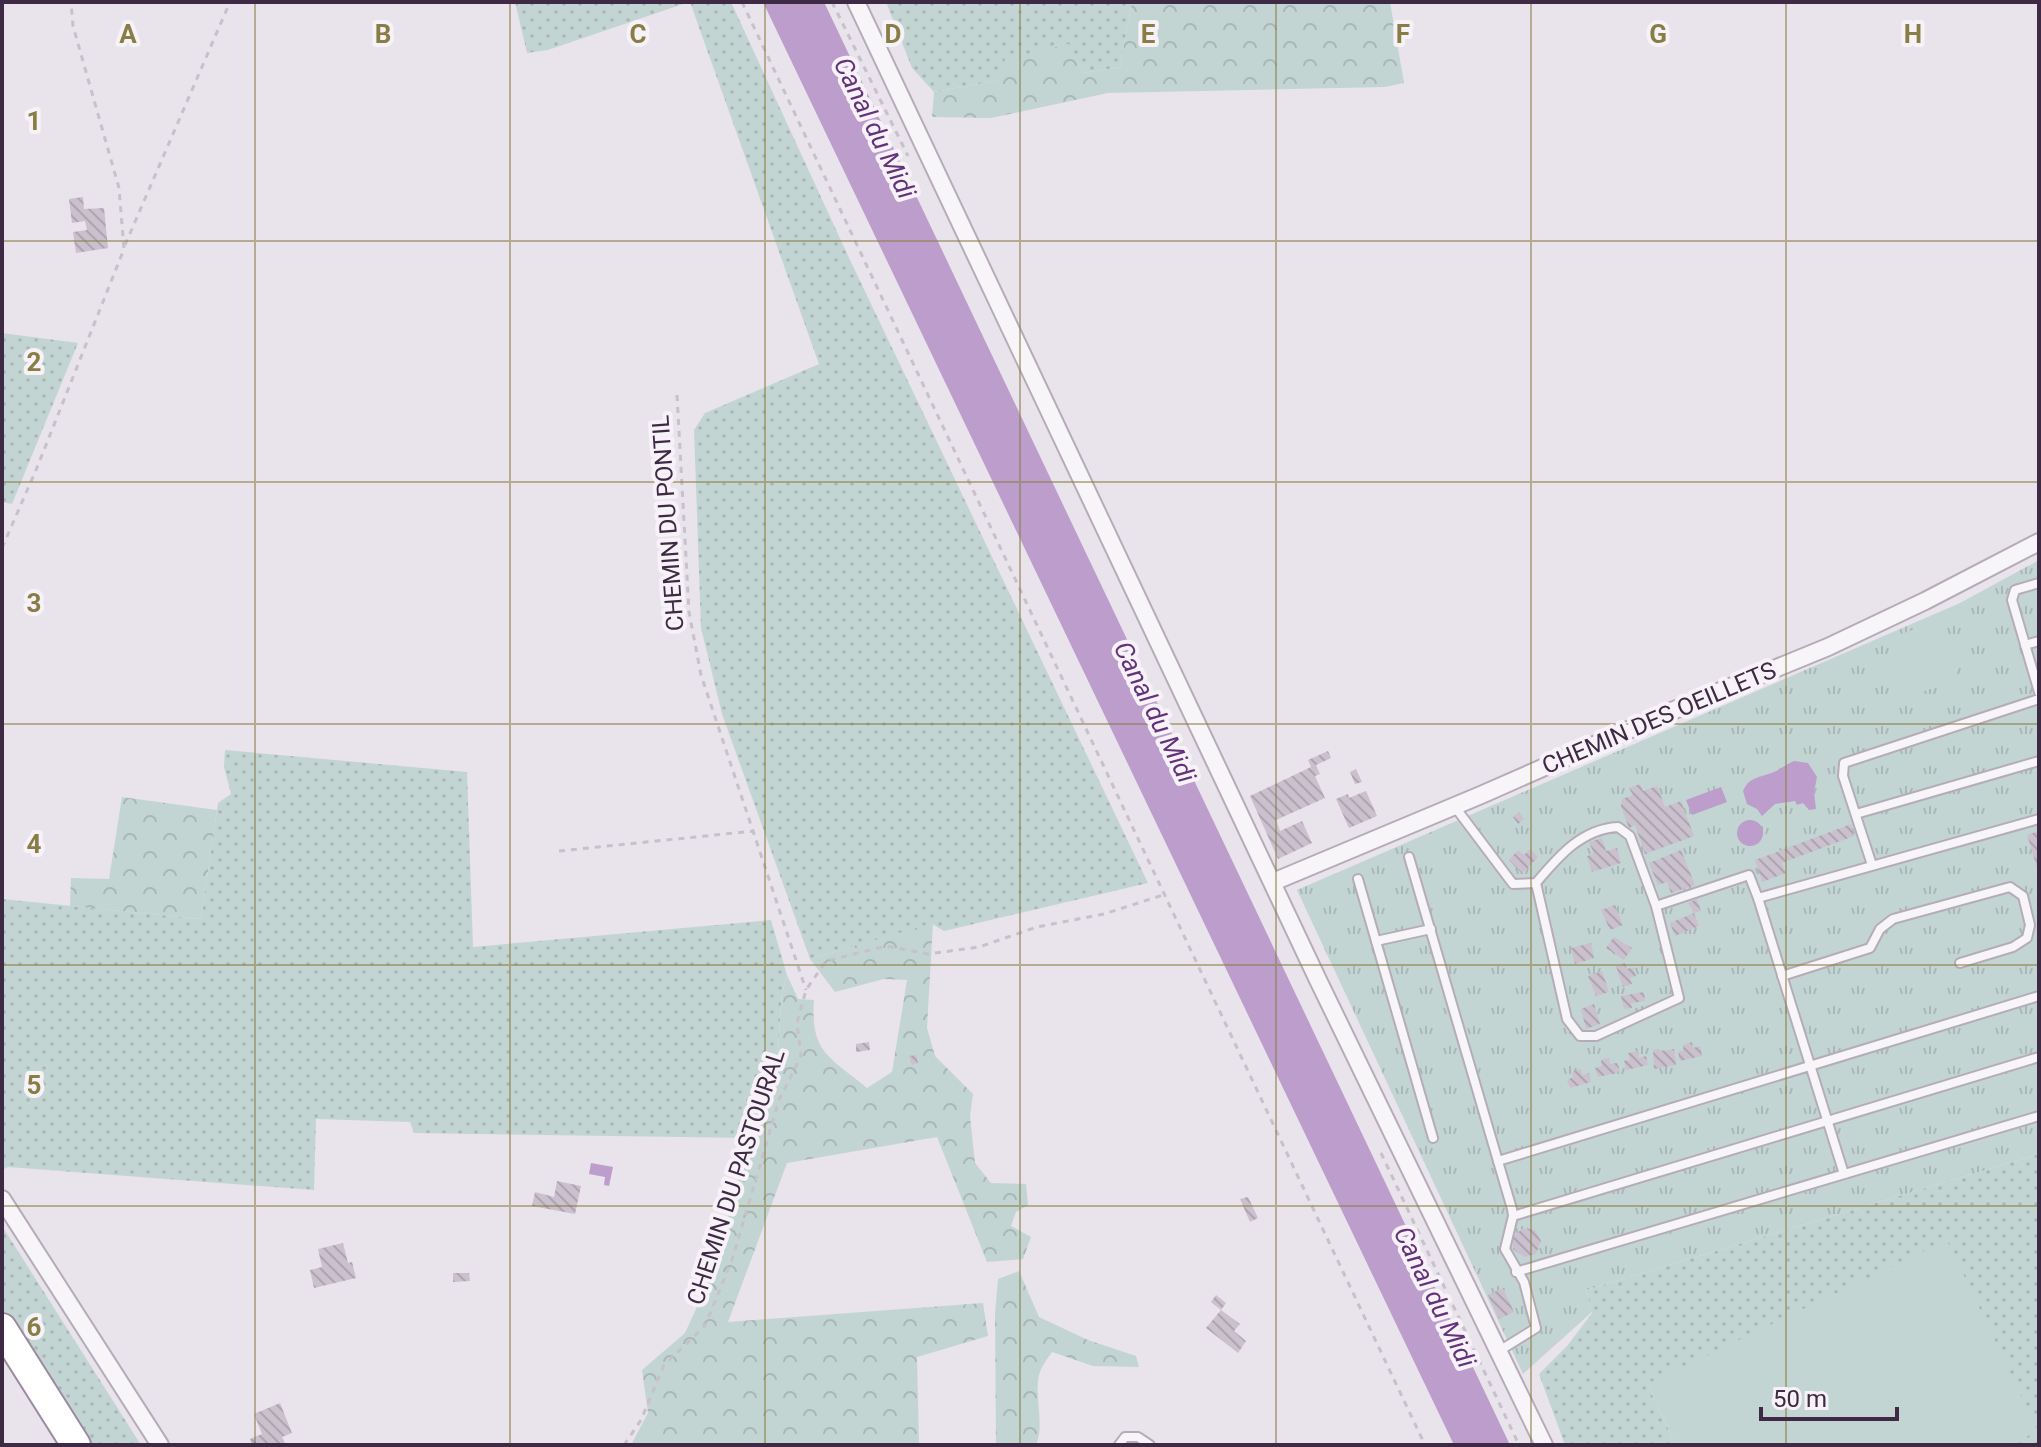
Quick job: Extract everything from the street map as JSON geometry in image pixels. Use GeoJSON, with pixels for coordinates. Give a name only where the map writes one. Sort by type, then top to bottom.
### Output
{"type":"FeatureCollection","features":[{"type":"Feature","properties":{"kind":"highway"},"geometry":{"type":"LineString","coordinates":[[2,1328],[76,1445]]}},
{"type":"Feature","properties":{"kind":"highway"},"geometry":{"type":"LineString","coordinates":[[2,1353],[61,1445]]}},
{"type":"Feature","properties":{"kind":"street"},"geometry":{"type":"LineString","coordinates":[[856,2],[1544,1445]]}},
{"type":"Feature","properties":{"kind":"street","name":"CHEMIN DES OEILLETS"},"geometry":{"type":"LineString","coordinates":[[1273,882],[1828,647],[2039,542]]}},
{"type":"Feature","properties":{"kind":"street"},"geometry":{"type":"LineString","coordinates":[[2,1199],[160,1445]]}},
{"type":"Feature","properties":{"kind":"lane"},"geometry":{"type":"LineString","coordinates":[[2039,583],[2015,590],[2012,600],[2039,692]]}},
{"type":"Feature","properties":{"kind":"lane"},"geometry":{"type":"LineString","coordinates":[[2025,645],[2039,641]]}},
{"type":"Feature","properties":{"kind":"lane"},"geometry":{"type":"LineString","coordinates":[[1872,865],[1843,776],[1844,763],[2039,699]]}},
{"type":"Feature","properties":{"kind":"lane"},"geometry":{"type":"LineString","coordinates":[[1856,814],[2039,761]]}},
{"type":"Feature","properties":{"kind":"lane"},"geometry":{"type":"LineString","coordinates":[[1454,806],[1513,884],[1536,883],[1569,846],[1607,827],[1618,827],[1630,836],[1656,906],[1679,998],[1596,1036],[1580,1036],[1567,1019],[1536,883]]}},
{"type":"Feature","properties":{"kind":"lane"},"geometry":{"type":"LineString","coordinates":[[1758,898],[2039,819]]}},
{"type":"Feature","properties":{"kind":"lane"},"geometry":{"type":"LineString","coordinates":[[1409,857],[1513,1216],[1505,1249],[1524,1282],[1536,1328],[1499,1351]]}},
{"type":"Feature","properties":{"kind":"lane"},"geometry":{"type":"LineString","coordinates":[[1656,906],[1749,875],[1844,1174]]}},
{"type":"Feature","properties":{"kind":"lane"},"geometry":{"type":"LineString","coordinates":[[1358,879],[1433,1138]]}},
{"type":"Feature","properties":{"kind":"lane"},"geometry":{"type":"LineString","coordinates":[[1782,976],[1870,948],[1880,929],[1893,919],[2010,887],[2023,896],[2030,925],[2027,938],[2013,947],[1960,963]]}},
{"type":"Feature","properties":{"kind":"lane"},"geometry":{"type":"LineString","coordinates":[[1376,941],[1431,929]]}},
{"type":"Feature","properties":{"kind":"lane"},"geometry":{"type":"LineString","coordinates":[[1498,1161],[2039,996]]}},
{"type":"Feature","properties":{"kind":"lane"},"geometry":{"type":"LineString","coordinates":[[1513,1216],[2039,1057]]}},
{"type":"Feature","properties":{"kind":"lane"},"geometry":{"type":"LineString","coordinates":[[1516,1272],[2039,1116]]}},
{"type":"Feature","properties":{"kind":"lane"},"geometry":{"type":"LineString","coordinates":[[1119,1445],[1125,1437],[1138,1437],[1150,1445]]}},
{"type":"Feature","properties":{"kind":"path"},"geometry":{"type":"LineString","coordinates":[[71,2],[73,26],[119,188],[124,249]]}},
{"type":"Feature","properties":{"kind":"path"},"geometry":{"type":"LineString","coordinates":[[2,548],[124,249],[230,2]]}},
{"type":"Feature","properties":{"kind":"path"},"geometry":{"type":"LineString","coordinates":[[742,2],[1425,1445]]}},
{"type":"Feature","properties":{"kind":"path","name":"CHEMIN DU PONTIL"},"geometry":{"type":"LineString","coordinates":[[677,395],[689,612],[701,675],[806,990]]}},
{"type":"Feature","properties":{"kind":"path"},"geometry":{"type":"LineString","coordinates":[[559,851],[754,831]]}},
{"type":"Feature","properties":{"kind":"path","name":"CHEMIN DU PASTOURAL"},"geometry":{"type":"LineString","coordinates":[[624,1445],[641,1420],[664,1365],[705,1326],[733,1257],[779,1100],[801,1056],[797,1023],[806,990],[826,961],[886,946],[928,954],[979,947],[1037,927],[1104,914],[1164,894]]}},
{"type":"Feature","properties":{"kind":"green space"},"geometry":{"type":"Polygon","coordinates":[[[515,2],[689,2],[548,50],[527,53],[515,2]]]}},
{"type":"Feature","properties":{"kind":"green space"},"geometry":{"type":"Polygon","coordinates":[[[690,2],[731,2],[850,260],[1148,883],[944,931],[932,924],[810,959],[722,714],[701,628],[694,430],[705,413],[819,364],[690,2]]]}},
{"type":"Feature","properties":{"kind":"green space"},"geometry":{"type":"Polygon","coordinates":[[[886,2],[1132,2],[1120,67],[1083,73],[1068,44],[1001,80],[934,92],[912,68],[886,2]]]}},
{"type":"Feature","properties":{"kind":"green space"},"geometry":{"type":"Polygon","coordinates":[[[1132,2],[1390,2],[1404,83],[1385,87],[1108,93],[991,118],[932,117],[934,92],[1000,80],[1005,59],[1069,44],[1083,73],[1120,67],[1132,2]]]}},
{"type":"Feature","properties":{"kind":"green space"},"geometry":{"type":"Polygon","coordinates":[[[2,333],[78,343],[12,504],[2,502],[2,333]]]}},
{"type":"Feature","properties":{"kind":"green space"},"geometry":{"type":"Polygon","coordinates":[[[2039,560],[2039,1154],[1586,1290],[1592,1312],[1523,1374],[1297,890],[1960,603],[2039,560]]]}},
{"type":"Feature","properties":{"kind":"green space"},"geometry":{"type":"Polygon","coordinates":[[[1940,621],[1959,680],[1905,697],[1886,639],[1940,621]]]}},
{"type":"Feature","properties":{"kind":"green space"},"geometry":{"type":"Polygon","coordinates":[[[225,750],[467,772],[473,947],[771,920],[787,975],[782,993],[776,1077],[750,1138],[414,1133],[410,1122],[316,1119],[314,1190],[8,1167],[2,1170],[2,899],[201,919],[218,803],[231,794],[224,767],[225,750]]]}},
{"type":"Feature","properties":{"kind":"green space"},"geometry":{"type":"Polygon","coordinates":[[[122,797],[217,810],[201,919],[70,906],[71,878],[109,879],[122,797]]]}},
{"type":"Feature","properties":{"kind":"green space"},"geometry":{"type":"Polygon","coordinates":[[[933,923],[927,1028],[935,1056],[973,1094],[970,1116],[975,1163],[991,1183],[1026,1184],[1028,1205],[1016,1212],[1011,1226],[1031,1237],[1023,1259],[987,1262],[937,1137],[787,1163],[728,1322],[983,1303],[988,1336],[917,1357],[919,1445],[631,1445],[648,1413],[642,1370],[685,1333],[713,1272],[753,1127],[776,1077],[782,993],[787,975],[798,999],[814,1000],[815,1032],[825,1052],[867,1088],[892,1072],[907,980],[884,979],[835,992],[810,959],[933,923]]]}},
{"type":"Feature","properties":{"kind":"green space"},"geometry":{"type":"Polygon","coordinates":[[[2039,1154],[2039,1445],[2009,1445],[2037,1431],[1647,1384],[1676,1445],[1565,1445],[1539,1374],[1567,1346],[1592,1313],[1586,1290],[2039,1154]]]}},
{"type":"Feature","properties":{"kind":"green space"},"geometry":{"type":"Polygon","coordinates":[[[2,1226],[141,1445],[90,1445],[2,1310],[2,1226]]]}},
{"type":"Feature","properties":{"kind":"green space"},"geometry":{"type":"Polygon","coordinates":[[[1947,1240],[2038,1431],[2009,1445],[1676,1445],[1647,1384],[1947,1240]]]}},
{"type":"Feature","properties":{"kind":"green space"},"geometry":{"type":"Polygon","coordinates":[[[1019,1271],[1039,1317],[1088,1340],[1136,1356],[1139,1367],[1093,1366],[1052,1352],[1039,1375],[1040,1428],[1036,1445],[996,1445],[995,1314],[998,1279],[1019,1271]]]}},
{"type":"Feature","properties":{"kind":"water","name":"Canal du Midi"},"geometry":{"type":"Polygon","coordinates":[[[763,2],[824,2],[1510,1445],[1454,1445],[763,2]]]}},
{"type":"Feature","properties":{"kind":"water"},"geometry":{"type":"Polygon","coordinates":[[[1794,761],[1808,763],[1817,777],[1814,792],[1816,809],[1809,810],[1803,803],[1797,805],[1795,801],[1775,804],[1762,816],[1747,804],[1743,791],[1749,782],[1794,761]]]}},
{"type":"Feature","properties":{"kind":"water"},"geometry":{"type":"Polygon","coordinates":[[[1721,787],[1727,802],[1692,815],[1686,800],[1721,787]]]}},
{"type":"Feature","properties":{"kind":"water"},"geometry":{"type":"Polygon","coordinates":[[[1750,820],[1759,824],[1763,833],[1759,842],[1750,846],[1741,842],[1737,833],[1741,824],[1750,820]]]}},
{"type":"Feature","properties":{"kind":"water"},"geometry":{"type":"Polygon","coordinates":[[[591,1163],[613,1167],[609,1186],[604,1185],[605,1177],[589,1174],[591,1163]]]}},
{"type":"Feature","properties":{"kind":"building"},"geometry":{"type":"Polygon","coordinates":[[[83,197],[84,209],[104,208],[108,248],[76,253],[73,232],[87,230],[85,221],[72,223],[69,199],[83,197]]]}},
{"type":"Feature","properties":{"kind":"building"},"geometry":{"type":"Polygon","coordinates":[[[1328,751],[1331,758],[1316,765],[1320,774],[1315,776],[1325,798],[1276,820],[1280,831],[1302,821],[1312,843],[1278,859],[1250,796],[1311,767],[1308,760],[1328,751]]]}},
{"type":"Feature","properties":{"kind":"building"},"geometry":{"type":"Polygon","coordinates":[[[1356,769],[1362,782],[1355,784],[1350,772],[1356,769]]]}},
{"type":"Feature","properties":{"kind":"building"},"geometry":{"type":"Polygon","coordinates":[[[1640,784],[1643,791],[1657,786],[1665,807],[1681,801],[1694,836],[1645,854],[1635,825],[1629,828],[1621,806],[1622,799],[1633,795],[1629,788],[1640,784]]]}},
{"type":"Feature","properties":{"kind":"building"},"geometry":{"type":"Polygon","coordinates":[[[1366,791],[1377,816],[1349,828],[1336,799],[1366,791]]]}},
{"type":"Feature","properties":{"kind":"building"},"geometry":{"type":"Polygon","coordinates":[[[1519,812],[1524,819],[1518,824],[1513,817],[1519,812]]]}},
{"type":"Feature","properties":{"kind":"building"},"geometry":{"type":"Polygon","coordinates":[[[1851,824],[1854,836],[1782,863],[1786,873],[1762,882],[1755,860],[1851,824]]]}},
{"type":"Feature","properties":{"kind":"building"},"geometry":{"type":"Polygon","coordinates":[[[2039,831],[2039,871],[2038,871],[2027,835],[2039,831]]]}},
{"type":"Feature","properties":{"kind":"building"},"geometry":{"type":"Polygon","coordinates":[[[1602,838],[1606,851],[1617,848],[1621,863],[1592,872],[1587,856],[1594,854],[1589,842],[1602,838]]]}},
{"type":"Feature","properties":{"kind":"building"},"geometry":{"type":"Polygon","coordinates":[[[1530,849],[1538,857],[1522,874],[1509,860],[1518,850],[1524,855],[1530,849]]]}},
{"type":"Feature","properties":{"kind":"building"},"geometry":{"type":"Polygon","coordinates":[[[1681,850],[1695,885],[1671,893],[1667,882],[1658,885],[1649,863],[1681,850]]]}},
{"type":"Feature","properties":{"kind":"building"},"geometry":{"type":"Polygon","coordinates":[[[1697,899],[1701,911],[1694,913],[1688,903],[1697,899]]]}},
{"type":"Feature","properties":{"kind":"building"},"geometry":{"type":"Polygon","coordinates":[[[1615,905],[1623,925],[1610,930],[1601,910],[1615,905]]]}},
{"type":"Feature","properties":{"kind":"building"},"geometry":{"type":"Polygon","coordinates":[[[1694,913],[1699,926],[1675,936],[1670,923],[1694,913]]]}},
{"type":"Feature","properties":{"kind":"building"},"geometry":{"type":"Polygon","coordinates":[[[1614,937],[1632,948],[1624,960],[1606,948],[1614,937]]]}},
{"type":"Feature","properties":{"kind":"building"},"geometry":{"type":"Polygon","coordinates":[[[1591,943],[1594,958],[1575,964],[1571,948],[1591,943]]]}},
{"type":"Feature","properties":{"kind":"building"},"geometry":{"type":"Polygon","coordinates":[[[1625,963],[1627,969],[1633,967],[1636,976],[1630,978],[1632,984],[1623,987],[1616,966],[1625,963]]]}},
{"type":"Feature","properties":{"kind":"building"},"geometry":{"type":"Polygon","coordinates":[[[1602,971],[1609,992],[1596,996],[1588,976],[1602,971]]]}},
{"type":"Feature","properties":{"kind":"building"},"geometry":{"type":"Polygon","coordinates":[[[1644,992],[1645,1001],[1631,1003],[1632,1008],[1624,1009],[1621,996],[1644,992]]]}},
{"type":"Feature","properties":{"kind":"building"},"geometry":{"type":"Polygon","coordinates":[[[1594,1004],[1600,1024],[1586,1029],[1581,1009],[1594,1004]]]}},
{"type":"Feature","properties":{"kind":"building"},"geometry":{"type":"Polygon","coordinates":[[[869,1042],[870,1050],[856,1052],[856,1044],[869,1042]]]}},
{"type":"Feature","properties":{"kind":"building"},"geometry":{"type":"Polygon","coordinates":[[[1692,1042],[1693,1048],[1700,1046],[1702,1056],[1680,1061],[1678,1052],[1684,1050],[1683,1045],[1692,1042]]]}},
{"type":"Feature","properties":{"kind":"building"},"geometry":{"type":"Polygon","coordinates":[[[1674,1049],[1676,1065],[1654,1069],[1653,1050],[1674,1049]]]}},
{"type":"Feature","properties":{"kind":"building"},"geometry":{"type":"Polygon","coordinates":[[[1638,1051],[1639,1058],[1646,1056],[1648,1065],[1626,1070],[1624,1061],[1630,1059],[1628,1053],[1638,1051]]]}},
{"type":"Feature","properties":{"kind":"building"},"geometry":{"type":"Polygon","coordinates":[[[916,1055],[918,1063],[912,1065],[909,1056],[916,1055]]]}},
{"type":"Feature","properties":{"kind":"building"},"geometry":{"type":"Polygon","coordinates":[[[1609,1058],[1610,1064],[1617,1063],[1620,1072],[1598,1077],[1595,1068],[1602,1066],[1601,1060],[1609,1058]]]}},
{"type":"Feature","properties":{"kind":"building"},"geometry":{"type":"Polygon","coordinates":[[[1581,1069],[1582,1075],[1589,1073],[1591,1082],[1570,1088],[1567,1080],[1573,1077],[1572,1072],[1581,1069]]]}},
{"type":"Feature","properties":{"kind":"building"},"geometry":{"type":"Polygon","coordinates":[[[557,1181],[581,1186],[575,1214],[532,1206],[535,1192],[554,1197],[557,1181]]]}},
{"type":"Feature","properties":{"kind":"building"},"geometry":{"type":"Polygon","coordinates":[[[1248,1197],[1258,1218],[1250,1222],[1240,1199],[1248,1197]]]}},
{"type":"Feature","properties":{"kind":"building"},"geometry":{"type":"Polygon","coordinates":[[[1523,1228],[1535,1230],[1541,1241],[1536,1254],[1524,1257],[1513,1249],[1513,1237],[1523,1228]]]}},
{"type":"Feature","properties":{"kind":"building"},"geometry":{"type":"Polygon","coordinates":[[[343,1243],[356,1278],[314,1288],[310,1270],[322,1267],[318,1249],[343,1243]]]}},
{"type":"Feature","properties":{"kind":"building"},"geometry":{"type":"Polygon","coordinates":[[[453,1273],[469,1273],[470,1281],[453,1282],[453,1273]]]}},
{"type":"Feature","properties":{"kind":"building"},"geometry":{"type":"Polygon","coordinates":[[[1503,1288],[1514,1312],[1499,1319],[1488,1295],[1503,1288]]]}},
{"type":"Feature","properties":{"kind":"building"},"geometry":{"type":"Polygon","coordinates":[[[1216,1295],[1226,1303],[1221,1310],[1211,1302],[1216,1295]]]}},
{"type":"Feature","properties":{"kind":"building"},"geometry":{"type":"Polygon","coordinates":[[[1221,1310],[1240,1324],[1234,1331],[1246,1341],[1238,1353],[1206,1328],[1221,1310]]]}},
{"type":"Feature","properties":{"kind":"building"},"geometry":{"type":"Polygon","coordinates":[[[280,1403],[292,1433],[282,1437],[286,1445],[252,1445],[250,1439],[262,1434],[254,1414],[280,1403]]]}}]}
